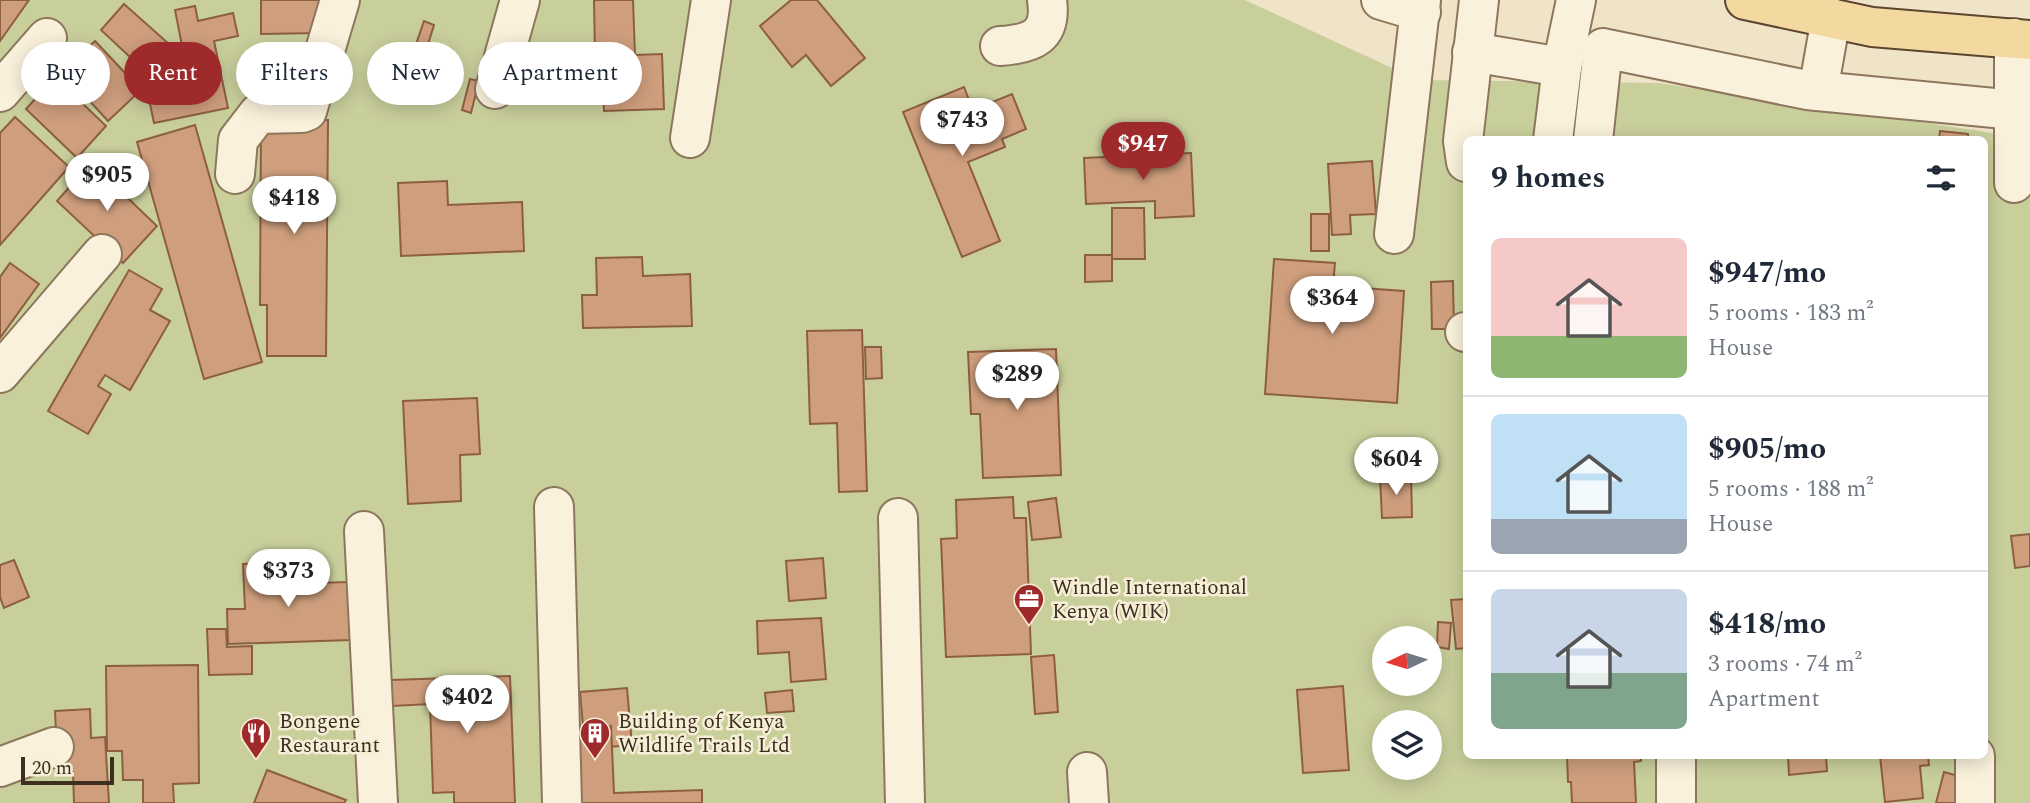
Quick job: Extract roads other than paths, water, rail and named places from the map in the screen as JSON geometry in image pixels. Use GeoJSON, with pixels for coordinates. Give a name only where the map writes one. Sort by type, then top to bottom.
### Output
{"type":"FeatureCollection","features":[{"type":"Feature","properties":{"kind":"main road"},"geometry":{"type":"LineString","coordinates":[[1747,0],[1872,27],[2022,39]]}},
{"type":"Feature","properties":{"kind":"street"},"geometry":{"type":"LineString","coordinates":[[235,174],[238,140],[258,114],[307,111],[340,0]]}},
{"type":"Feature","properties":{"kind":"street"},"geometry":{"type":"LineString","coordinates":[[508,42],[520,0]]}},
{"type":"Feature","properties":{"kind":"street"},"geometry":{"type":"LineString","coordinates":[[690,138],[711,0]]}},
{"type":"Feature","properties":{"kind":"street"},"geometry":{"type":"LineString","coordinates":[[1000,46],[1028,41],[1042,33],[1047,26],[1047,0]]}},
{"type":"Feature","properties":{"kind":"street"},"geometry":{"type":"LineString","coordinates":[[1381,0],[1421,6],[1394,234]]}},
{"type":"Feature","properties":{"kind":"street"},"geometry":{"type":"LineString","coordinates":[[1464,136],[1479,0]]}},
{"type":"Feature","properties":{"kind":"street"},"geometry":{"type":"LineString","coordinates":[[1553,136],[1562,67],[1576,0]]}},
{"type":"Feature","properties":{"kind":"street"},"geometry":{"type":"LineString","coordinates":[[1818,91],[1831,18]]}},
{"type":"Feature","properties":{"kind":"street"},"geometry":{"type":"LineString","coordinates":[[0,92],[47,38]]}},
{"type":"Feature","properties":{"kind":"street"},"geometry":{"type":"LineString","coordinates":[[2014,183],[2015,110],[2022,39]]}},
{"type":"Feature","properties":{"kind":"street"},"geometry":{"type":"LineString","coordinates":[[1593,136],[1603,48],[1818,91],[2015,110]]}},
{"type":"Feature","properties":{"kind":"street"},"geometry":{"type":"LineString","coordinates":[[1472,52],[1562,67]]}},
{"type":"Feature","properties":{"kind":"street"},"geometry":{"type":"LineString","coordinates":[[0,373],[102,254]]}},
{"type":"Feature","properties":{"kind":"street"},"geometry":{"type":"LineString","coordinates":[[554,507],[562,803]]}},
{"type":"Feature","properties":{"kind":"street"},"geometry":{"type":"LineString","coordinates":[[898,518],[905,803]]}},
{"type":"Feature","properties":{"kind":"street"},"geometry":{"type":"LineString","coordinates":[[364,531],[378,803]]}},
{"type":"Feature","properties":{"kind":"street"},"geometry":{"type":"LineString","coordinates":[[0,767],[54,747]]}},
{"type":"Feature","properties":{"kind":"street"},"geometry":{"type":"LineString","coordinates":[[1676,759],[1676,803]]}},
{"type":"Feature","properties":{"kind":"street"},"geometry":{"type":"LineString","coordinates":[[1975,759],[1975,803]]}},
{"type":"Feature","properties":{"kind":"place","name":"Windle International Kenya (WIK)"},"geometry":{"type":"Point","coordinates":[1029,626]}},
{"type":"Feature","properties":{"kind":"place","name":"Bongene Restaurant"},"geometry":{"type":"Point","coordinates":[256,760]}},
{"type":"Feature","properties":{"kind":"place","name":"Building of Kenya Wildlife Trails Ltd"},"geometry":{"type":"Point","coordinates":[595,760]}}]}
